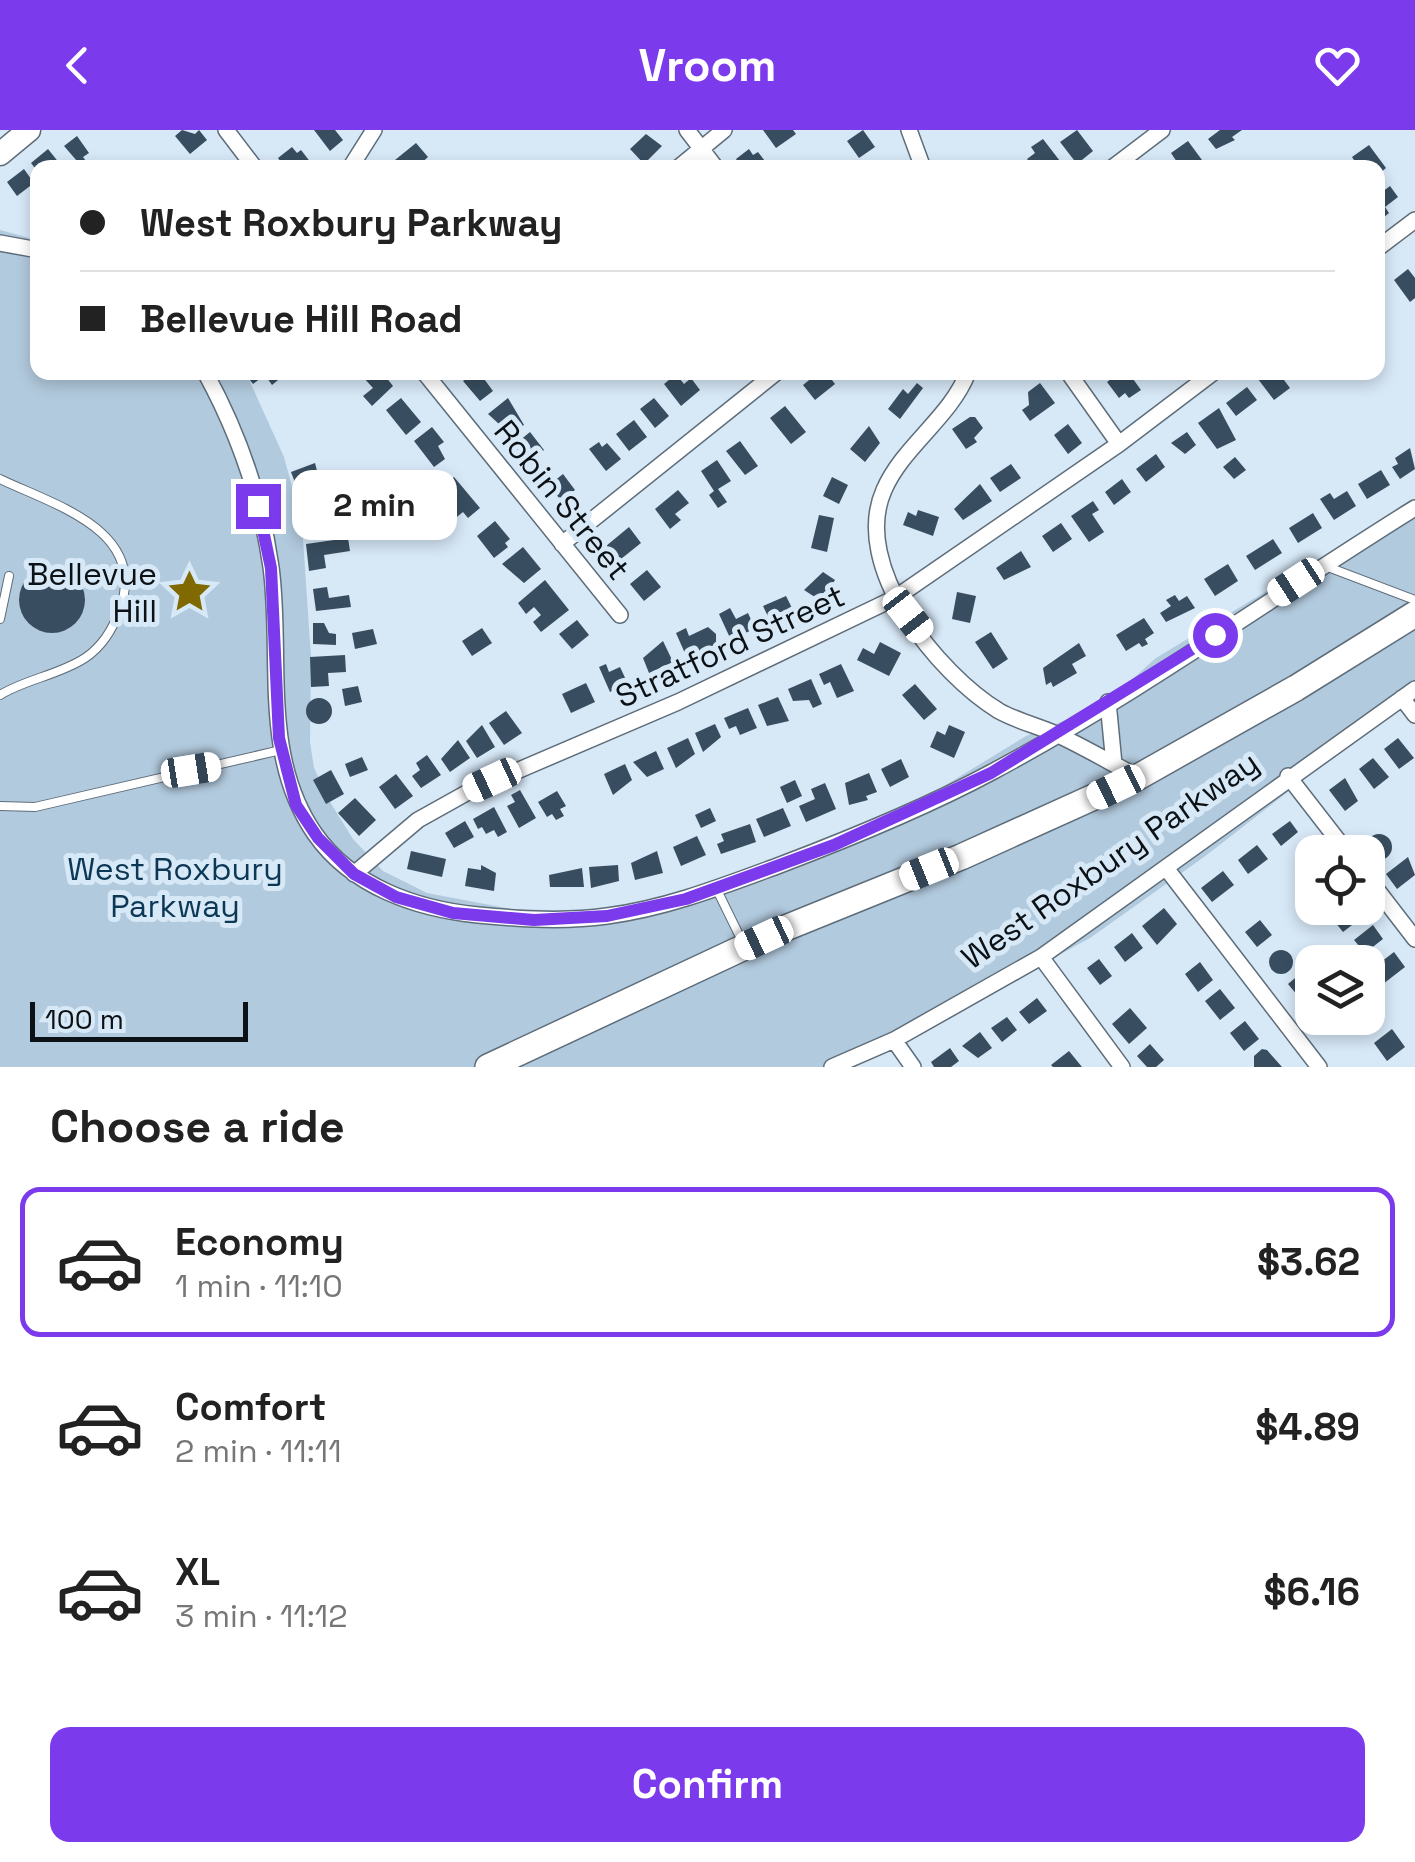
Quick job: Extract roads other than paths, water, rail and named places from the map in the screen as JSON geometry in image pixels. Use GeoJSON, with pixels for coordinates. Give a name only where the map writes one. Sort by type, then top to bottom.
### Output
{"type":"FeatureCollection","features":[{"type":"Feature","properties":{"kind":"main road"},"geometry":{"type":"LineString","coordinates":[[2,148],[29,130]]}},
{"type":"Feature","properties":{"kind":"main road","name":"West Roxbury Parkway"},"geometry":{"type":"LineString","coordinates":[[488,1067],[745,947],[1138,777],[1415,614]]}},
{"type":"Feature","properties":{"kind":"street"},"geometry":{"type":"LineString","coordinates":[[226,130],[249,160]]}},
{"type":"Feature","properties":{"kind":"street"},"geometry":{"type":"LineString","coordinates":[[355,160],[374,130]]}},
{"type":"Feature","properties":{"kind":"street"},"geometry":{"type":"LineString","coordinates":[[686,130],[710,160]]}},
{"type":"Feature","properties":{"kind":"street"},"geometry":{"type":"LineString","coordinates":[[688,160],[724,130]]}},
{"type":"Feature","properties":{"kind":"street"},"geometry":{"type":"LineString","coordinates":[[910,130],[920,160]]}},
{"type":"Feature","properties":{"kind":"street"},"geometry":{"type":"LineString","coordinates":[[1123,160],[1162,130]]}},
{"type":"Feature","properties":{"kind":"street"},"geometry":{"type":"LineString","coordinates":[[1385,243],[1415,220]]}},
{"type":"Feature","properties":{"kind":"street"},"geometry":{"type":"LineString","coordinates":[[0,242],[30,248]]}},
{"type":"Feature","properties":{"kind":"street"},"geometry":{"type":"LineString","coordinates":[[209,380],[252,476],[271,568],[281,750],[296,805],[318,838],[354,874],[425,908],[534,920],[607,916],[716,888],[834,845],[991,773],[1415,508]]}},
{"type":"Feature","properties":{"kind":"street","name":"Robin Street"},"geometry":{"type":"LineString","coordinates":[[430,380],[620,615]]}},
{"type":"Feature","properties":{"kind":"street"},"geometry":{"type":"LineString","coordinates":[[562,544],[767,380]]}},
{"type":"Feature","properties":{"kind":"street"},"geometry":{"type":"LineString","coordinates":[[962,380],[883,492],[875,520],[878,562],[895,598],[946,668],[968,689],[1002,713],[1056,734],[1138,777]]}},
{"type":"Feature","properties":{"kind":"street"},"geometry":{"type":"LineString","coordinates":[[1074,380],[1119,444]]}},
{"type":"Feature","properties":{"kind":"street","name":"Stratford Street"},"geometry":{"type":"LineString","coordinates":[[354,874],[418,820],[470,791],[678,702],[895,598],[1119,444],[1203,380]]}},
{"type":"Feature","properties":{"kind":"street"},"geometry":{"type":"LineString","coordinates":[[1408,694],[1415,714]]}},
{"type":"Feature","properties":{"kind":"street","name":"West Roxbury Parkway"},"geometry":{"type":"LineString","coordinates":[[832,1067],[894,1040],[1041,957],[1288,776],[1408,694]]}},
{"type":"Feature","properties":{"kind":"street"},"geometry":{"type":"LineString","coordinates":[[1108,702],[1114,764]]}},
{"type":"Feature","properties":{"kind":"street"},"geometry":{"type":"LineString","coordinates":[[1288,776],[1334,835]]}},
{"type":"Feature","properties":{"kind":"street"},"geometry":{"type":"LineString","coordinates":[[1166,868],[1318,1067]]}},
{"type":"Feature","properties":{"kind":"street"},"geometry":{"type":"LineString","coordinates":[[1385,900],[1415,939]]}},
{"type":"Feature","properties":{"kind":"street"},"geometry":{"type":"LineString","coordinates":[[1041,957],[1122,1067]]}},
{"type":"Feature","properties":{"kind":"street"},"geometry":{"type":"LineString","coordinates":[[894,1040],[913,1067]]}},
{"type":"Feature","properties":{"kind":"lane"},"geometry":{"type":"LineString","coordinates":[[0,479],[100,529],[121,554],[124,578],[116,621],[96,650],[0,696]]}},
{"type":"Feature","properties":{"kind":"lane"},"geometry":{"type":"LineString","coordinates":[[1324,565],[1415,600]]}},
{"type":"Feature","properties":{"kind":"lane"},"geometry":{"type":"LineString","coordinates":[[0,619],[9,576]]}},
{"type":"Feature","properties":{"kind":"lane"},"geometry":{"type":"LineString","coordinates":[[0,806],[35,807],[96,789],[281,750]]}},
{"type":"Feature","properties":{"kind":"lane"},"geometry":{"type":"LineString","coordinates":[[716,888],[745,947]]}},
{"type":"Feature","properties":{"kind":"place","name":"Bellevue Hill"},"geometry":{"type":"Point","coordinates":[190,592]}}]}
